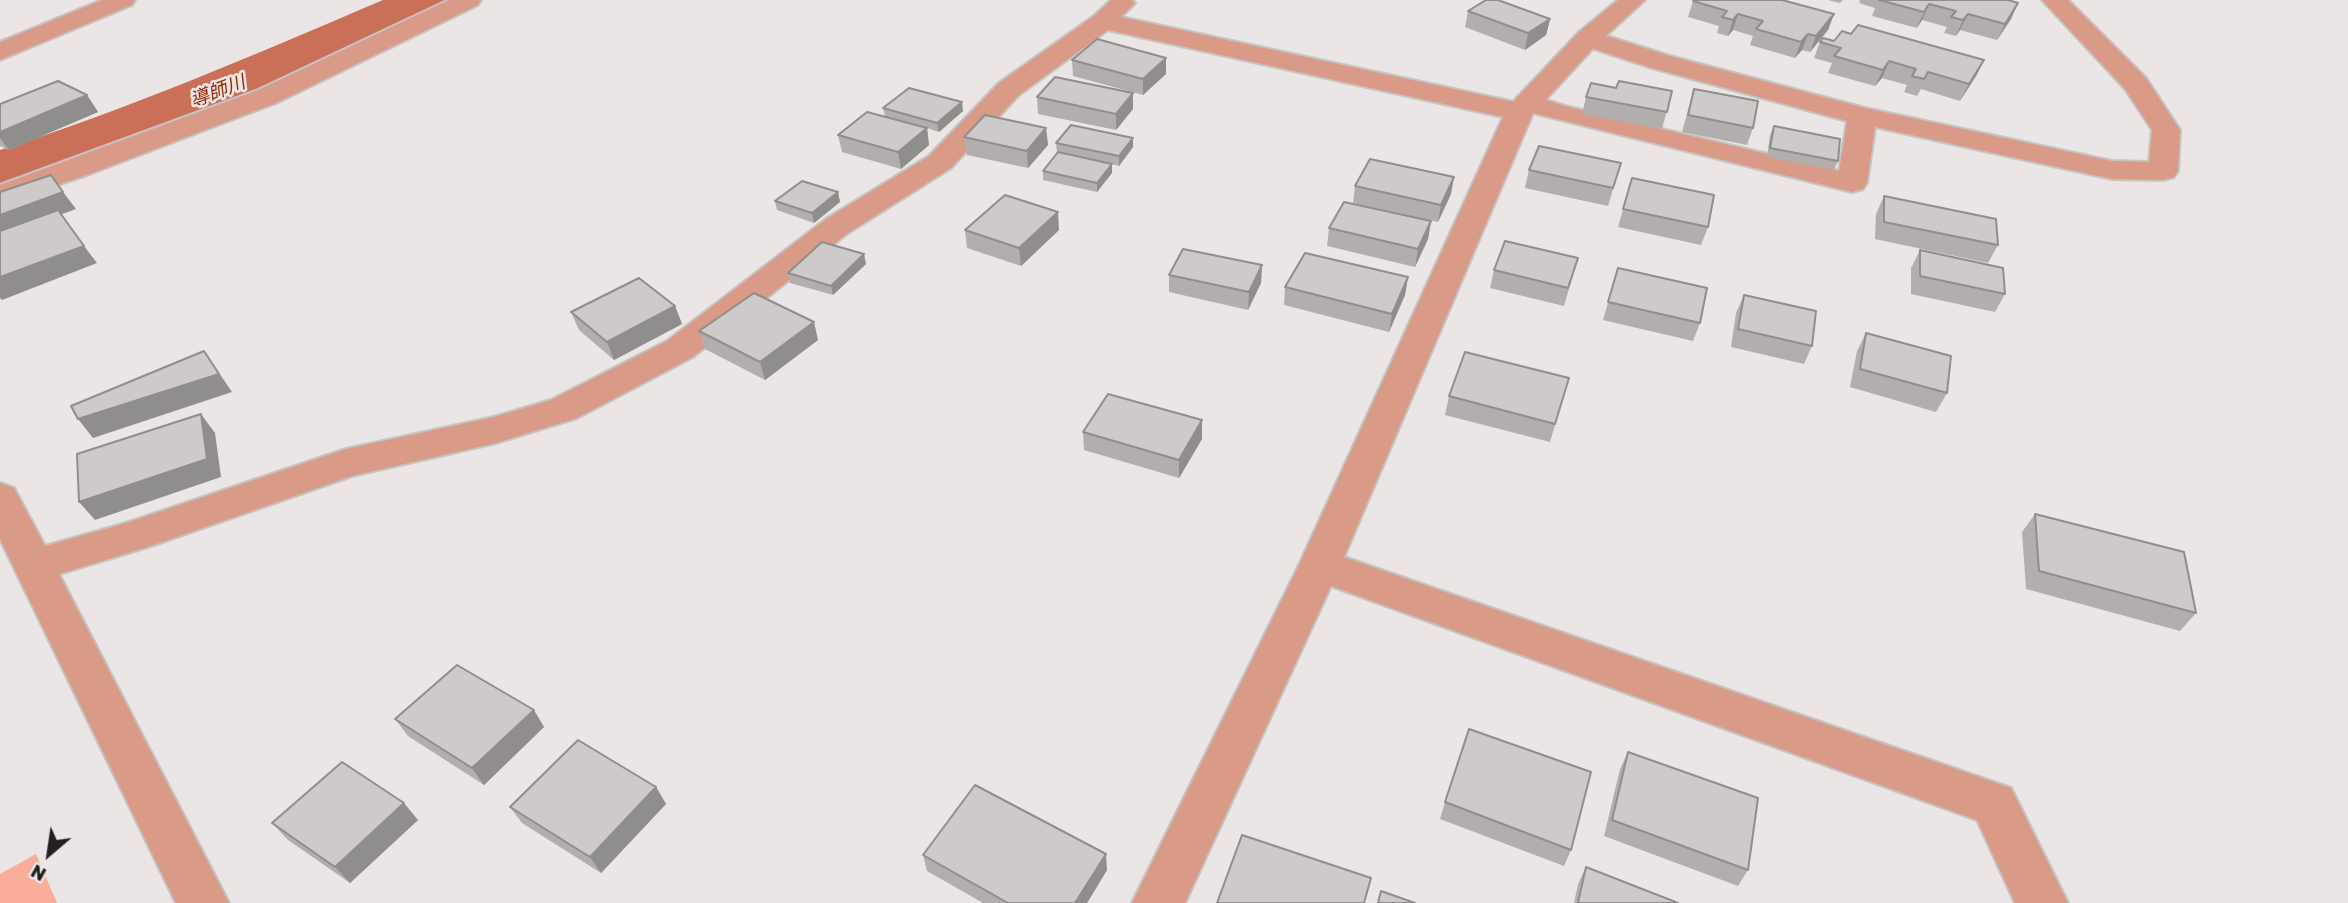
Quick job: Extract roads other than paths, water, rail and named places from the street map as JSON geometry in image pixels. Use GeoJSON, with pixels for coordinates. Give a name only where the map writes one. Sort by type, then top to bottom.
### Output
{"type":"FeatureCollection","features":[{"type":"Feature","properties":{"kind":"street"},"geometry":{"type":"LineString","coordinates":[[0,52],[123,0]]}},
{"type":"Feature","properties":{"kind":"street"},"geometry":{"type":"LineString","coordinates":[[0,195],[266,97],[469,0]]}},
{"type":"Feature","properties":{"kind":"street"},"geometry":{"type":"LineString","coordinates":[[1158,903],[1320,565],[1524,107],[1588,38],[1633,0]]}},
{"type":"Feature","properties":{"kind":"street"},"geometry":{"type":"LineString","coordinates":[[1588,38],[1661,62],[1862,116],[2112,170],[2163,172],[2166,130],[2136,84],[2054,0]]}},
{"type":"Feature","properties":{"kind":"street"},"geometry":{"type":"LineString","coordinates":[[34,565],[133,536],[346,463],[496,430],[564,409],[680,349],[837,226],[940,162],[1009,89],[1114,10],[1852,183],[1862,116]]}},
{"type":"Feature","properties":{"kind":"street"},"geometry":{"type":"LineString","coordinates":[[0,498],[203,903]]}},
{"type":"Feature","properties":{"kind":"street"},"geometry":{"type":"LineString","coordinates":[[1320,565],[1994,804],[2042,903]]}},
{"type":"Feature","properties":{"kind":"waterway","name":"導師川"},"geometry":{"type":"LineString","coordinates":[[0,173],[90,143],[234,87],[432,0]]}}]}
